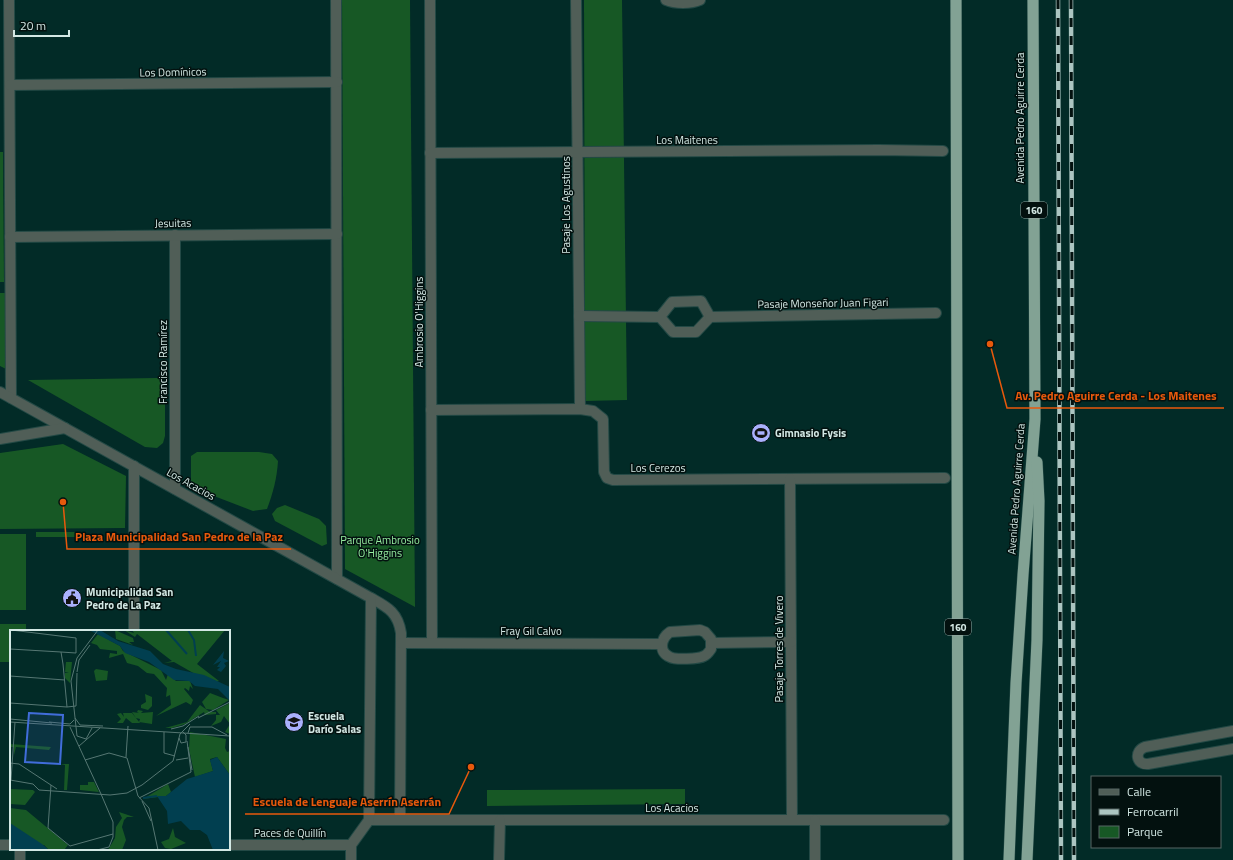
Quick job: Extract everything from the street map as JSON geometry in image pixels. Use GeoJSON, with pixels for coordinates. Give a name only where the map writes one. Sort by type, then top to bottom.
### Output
{"type":"FeatureCollection","features":[{"type":"Feature","properties":{"kind":"highway","name":"160"},"geometry":{"type":"LineString","coordinates":[[956,0],[958,860]]}},
{"type":"Feature","properties":{"kind":"highway","name":"Avenida Pedro Aguirre Cerda"},"geometry":{"type":"LineString","coordinates":[[1009,860],[1016,683],[1022,582],[1035,419],[1033,0]]}},
{"type":"Feature","properties":{"kind":"highway"},"geometry":{"type":"LineString","coordinates":[[1027,860],[1037,640],[1039,501],[1035,419]]}},
{"type":"Feature","properties":{"kind":"street"},"geometry":{"type":"LineString","coordinates":[[9,0],[10,85],[5,146],[10,237],[11,398]]}},
{"type":"Feature","properties":{"kind":"street"},"geometry":{"type":"LineString","coordinates":[[336,0],[337,579]]}},
{"type":"Feature","properties":{"kind":"street","name":"Ambrosio O'Higgins"},"geometry":{"type":"LineString","coordinates":[[430,0],[432,643]]}},
{"type":"Feature","properties":{"kind":"street","name":"Pasaje Los Agustinos"},"geometry":{"type":"LineString","coordinates":[[576,0],[580,409]]}},
{"type":"Feature","properties":{"kind":"street"},"geometry":{"type":"LineString","coordinates":[[666,0],[691,3],[700,0]]}},
{"type":"Feature","properties":{"kind":"street","name":"Los Domínicos"},"geometry":{"type":"LineString","coordinates":[[10,85],[337,82]]}},
{"type":"Feature","properties":{"kind":"street","name":"Los Maitenes"},"geometry":{"type":"LineString","coordinates":[[430,153],[871,150],[943,151]]}},
{"type":"Feature","properties":{"kind":"street","name":"Jesuitas"},"geometry":{"type":"LineString","coordinates":[[10,237],[337,234]]}},
{"type":"Feature","properties":{"kind":"street","name":"Francisco Ramírez"},"geometry":{"type":"LineString","coordinates":[[175,235],[176,490]]}},
{"type":"Feature","properties":{"kind":"street"},"geometry":{"type":"LineString","coordinates":[[579,316],[660,317],[673,332],[696,332],[710,317],[701,301],[672,302],[660,317]]}},
{"type":"Feature","properties":{"kind":"street","name":"Pasaje Monseñor Juan Figari"},"geometry":{"type":"LineString","coordinates":[[710,317],[936,313]]}},
{"type":"Feature","properties":{"kind":"street","name":"Los Acacios"},"geometry":{"type":"LineString","coordinates":[[0,392],[391,610],[400,625],[401,643],[400,820]]}},
{"type":"Feature","properties":{"kind":"street","name":"Los Cerezos"},"geometry":{"type":"LineString","coordinates":[[431,410],[580,409],[593,411],[603,419],[604,472],[607,478],[610,479],[945,478]]}},
{"type":"Feature","properties":{"kind":"street"},"geometry":{"type":"LineString","coordinates":[[0,439],[65,428]]}},
{"type":"Feature","properties":{"kind":"street"},"geometry":{"type":"LineString","coordinates":[[134,466],[134,630]]}},
{"type":"Feature","properties":{"kind":"street","name":"Pasaje Torres de Vivero"},"geometry":{"type":"LineString","coordinates":[[790,479],[792,820]]}},
{"type":"Feature","properties":{"kind":"street"},"geometry":{"type":"LineString","coordinates":[[351,860],[351,845],[370,820],[371,598]]}},
{"type":"Feature","properties":{"kind":"street"},"geometry":{"type":"LineString","coordinates":[[700,630],[709,635],[712,644],[708,653],[699,658],[668,657],[662,648],[663,638],[670,632],[700,630]]}},
{"type":"Feature","properties":{"kind":"street"},"geometry":{"type":"LineString","coordinates":[[712,644],[791,642]]}},
{"type":"Feature","properties":{"kind":"street","name":"Fray Gil Calvo"},"geometry":{"type":"LineString","coordinates":[[401,643],[662,644]]}},
{"type":"Feature","properties":{"kind":"street"},"geometry":{"type":"LineString","coordinates":[[1233,730],[1145,747],[1141,749],[1138,757],[1141,763],[1148,764],[1233,749]]}},
{"type":"Feature","properties":{"kind":"street","name":"Los Acacios"},"geometry":{"type":"LineString","coordinates":[[370,820],[944,820]]}},
{"type":"Feature","properties":{"kind":"street"},"geometry":{"type":"LineString","coordinates":[[499,860],[500,820]]}},
{"type":"Feature","properties":{"kind":"street"},"geometry":{"type":"LineString","coordinates":[[815,820],[815,860]]}},
{"type":"Feature","properties":{"kind":"street","name":"Paces de Quillín"},"geometry":{"type":"LineString","coordinates":[[230,845],[351,845]]}},
{"type":"Feature","properties":{"kind":"green space","name":"Parque Ambrosio O'Higgins"},"geometry":{"type":"Polygon","coordinates":[[[342,0],[410,0],[415,607],[345,569],[342,0]]]}},
{"type":"Feature","properties":{"kind":"green space"},"geometry":{"type":"Polygon","coordinates":[[[584,0],[622,0],[627,400],[585,401],[584,0]]]}},
{"type":"Feature","properties":{"kind":"green space"},"geometry":{"type":"Polygon","coordinates":[[[0,152],[3,152],[4,282],[0,282],[0,152]]]}},
{"type":"Feature","properties":{"kind":"green space"},"geometry":{"type":"Polygon","coordinates":[[[0,293],[5,293],[6,369],[0,366],[0,293]]]}},
{"type":"Feature","properties":{"kind":"green space"},"geometry":{"type":"Polygon","coordinates":[[[157,378],[165,382],[165,436],[163,443],[157,448],[145,447],[28,380],[157,378]]]}},
{"type":"Feature","properties":{"kind":"green space"},"geometry":{"type":"Polygon","coordinates":[[[63,444],[126,476],[125,528],[0,529],[0,453],[63,444]]]}},
{"type":"Feature","properties":{"kind":"green space"},"geometry":{"type":"Polygon","coordinates":[[[197,452],[259,452],[272,454],[278,461],[274,485],[267,509],[253,511],[201,491],[191,481],[191,456],[197,452]]]}},
{"type":"Feature","properties":{"kind":"green space"},"geometry":{"type":"Polygon","coordinates":[[[285,505],[319,519],[326,526],[327,544],[322,546],[275,521],[272,514],[277,508],[285,505]]]}},
{"type":"Feature","properties":{"kind":"green space"},"geometry":{"type":"Polygon","coordinates":[[[36,532],[82,532],[83,537],[36,537],[36,532]]]}},
{"type":"Feature","properties":{"kind":"green space"},"geometry":{"type":"Polygon","coordinates":[[[0,534],[26,534],[26,610],[0,610],[0,534]]]}},
{"type":"Feature","properties":{"kind":"green space"},"geometry":{"type":"Polygon","coordinates":[[[0,624],[26,624],[26,630],[10,630],[10,662],[0,662],[0,624]]]}},
{"type":"Feature","properties":{"kind":"green space"},"geometry":{"type":"Polygon","coordinates":[[[685,789],[685,804],[487,806],[487,790],[685,789]]]}},
{"type":"Feature","properties":{"kind":"railway"},"geometry":{"type":"LineString","coordinates":[[1058,0],[1061,860]]}},
{"type":"Feature","properties":{"kind":"railway"},"geometry":{"type":"LineString","coordinates":[[1071,0],[1074,860]]}},
{"type":"Feature","properties":{"kind":"place","name":"Av. Pedro Aguirre Cerda - Los Maitenes"},"geometry":{"type":"Point","coordinates":[990,344]}},
{"type":"Feature","properties":{"kind":"place","name":"Gimnasio Fysis"},"geometry":{"type":"Point","coordinates":[761,433]}},
{"type":"Feature","properties":{"kind":"place","name":"Plaza Municipalidad San Pedro de la Paz"},"geometry":{"type":"Point","coordinates":[63,502]}},
{"type":"Feature","properties":{"kind":"place","name":"Municipalidad San Pedro de La Paz"},"geometry":{"type":"Point","coordinates":[72,598]}},
{"type":"Feature","properties":{"kind":"place","name":"Escuela Darío Salas"},"geometry":{"type":"Point","coordinates":[294,722]}},
{"type":"Feature","properties":{"kind":"place","name":"Escuela de Lenguaje Aserrín Aserrán"},"geometry":{"type":"Point","coordinates":[471,767]}}]}
